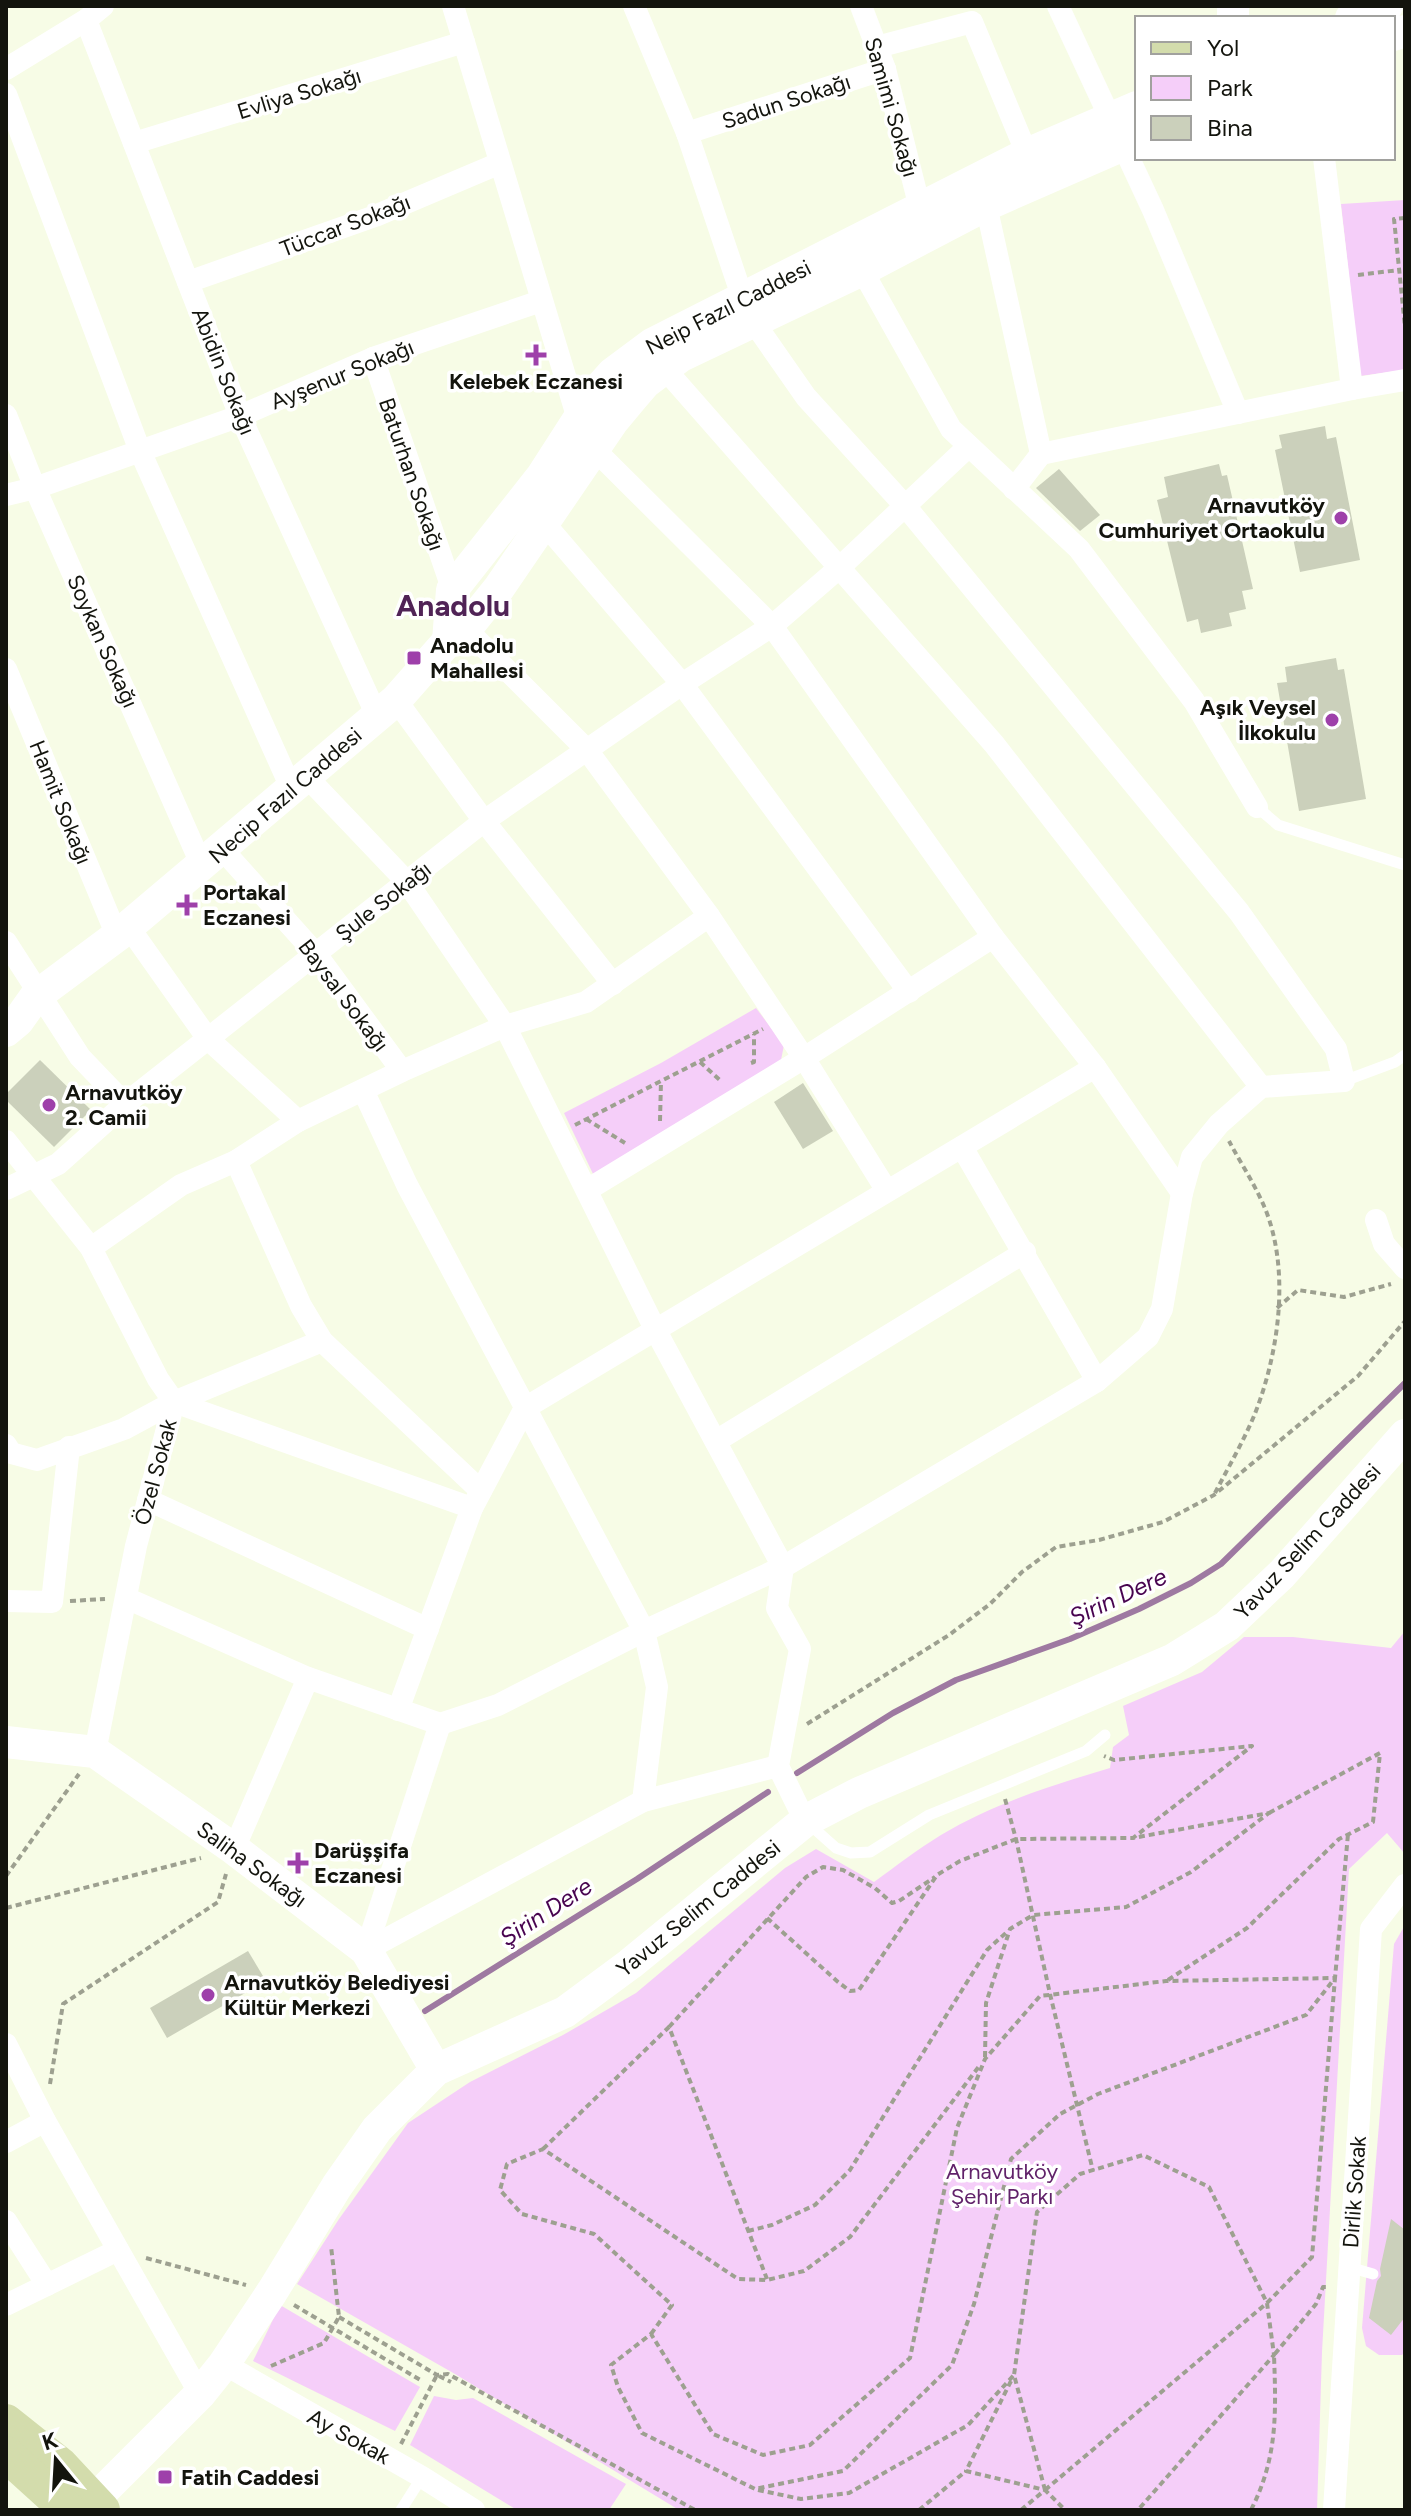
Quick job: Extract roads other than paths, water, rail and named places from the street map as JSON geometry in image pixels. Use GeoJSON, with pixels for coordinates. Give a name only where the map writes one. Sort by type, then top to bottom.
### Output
{"type":"FeatureCollection","features":[{"type":"Feature","properties":{"kind":"main road"},"geometry":{"type":"LineString","coordinates":[[1357,16],[1387,6]]}},
{"type":"Feature","properties":{"kind":"main road","name":"Neip Fazıl Caddesi"},"geometry":{"type":"LineString","coordinates":[[452,590],[542,476],[596,392],[633,356],[652,344],[748,310],[920,208],[1027,154],[1126,128]]}},
{"type":"Feature","properties":{"kind":"main road"},"geometry":{"type":"LineString","coordinates":[[748,310],[862,270],[1126,128]]}},
{"type":"Feature","properties":{"kind":"main road","name":"Necip Fazıl Caddesi"},"geometry":{"type":"LineString","coordinates":[[6,1031],[18,1021],[26,998],[122,931],[300,784],[386,708],[499,588],[633,397],[664,368],[748,310]]}},
{"type":"Feature","properties":{"kind":"main road"},"geometry":{"type":"LineString","coordinates":[[452,590],[457,635]]}},
{"type":"Feature","properties":{"kind":"main road","name":"Yavuz Selim Caddesi"},"geometry":{"type":"LineString","coordinates":[[88,2507],[200,2394],[235,2370],[272,2292],[377,2129],[436,2070],[565,2012],[630,1964],[805,1821],[859,1793],[1172,1660],[1227,1626],[1282,1574],[1405,1435]]}},
{"type":"Feature","properties":{"kind":"main road","name":"Saliha Sokağı"},"geometry":{"type":"LineString","coordinates":[[6,1742],[95,1752],[234,1849],[366,1950],[436,2070]]}},
{"type":"Feature","properties":{"kind":"main road"},"geometry":{"type":"LineString","coordinates":[[6,2422],[60,2465],[88,2507]]}},
{"type":"Feature","properties":{"kind":"main road"},"geometry":{"type":"LineString","coordinates":[[6,2454],[88,2507]]}},
{"type":"Feature","properties":{"kind":"street"},"geometry":{"type":"LineString","coordinates":[[453,6],[578,419],[594,449],[772,626],[993,937],[1095,1067],[1182,1193]]}},
{"type":"Feature","properties":{"kind":"street"},"geometry":{"type":"LineString","coordinates":[[126,1598],[308,1678],[440,1724],[498,1705],[644,1631],[783,1567],[1097,1381],[1148,1337],[1162,1309],[1182,1193],[1192,1157],[1219,1124],[1261,1087],[1344,1081],[1336,1049],[1239,912],[906,507],[806,397],[748,310],[687,133],[634,6]]}},
{"type":"Feature","properties":{"kind":"street","name":"Samimi Sokağı"},"geometry":{"type":"LineString","coordinates":[[861,6],[885,69],[920,208]]}},
{"type":"Feature","properties":{"kind":"street"},"geometry":{"type":"LineString","coordinates":[[1058,6],[1126,128],[1135,155]]}},
{"type":"Feature","properties":{"kind":"street"},"geometry":{"type":"LineString","coordinates":[[6,69],[94,13]]}},
{"type":"Feature","properties":{"kind":"street","name":"Abidin Sokağı"},"geometry":{"type":"LineString","coordinates":[[94,13],[134,143],[240,416],[386,708],[484,821],[613,984]]}},
{"type":"Feature","properties":{"kind":"street"},"geometry":{"type":"LineString","coordinates":[[877,47],[972,22],[1027,154]]}},
{"type":"Feature","properties":{"kind":"street","name":"Evliya Sokağı"},"geometry":{"type":"LineString","coordinates":[[134,143],[464,42]]}},
{"type":"Feature","properties":{"kind":"street","name":"Sadun Sokağı"},"geometry":{"type":"LineString","coordinates":[[687,133],[885,69]]}},
{"type":"Feature","properties":{"kind":"street"},"geometry":{"type":"LineString","coordinates":[[6,94],[140,451],[300,784],[407,882],[505,1026],[655,1329],[783,1567],[777,1608],[800,1649],[778,1766],[805,1821]]}},
{"type":"Feature","properties":{"kind":"street"},"geometry":{"type":"LineString","coordinates":[[1137,160],[1153,210],[1238,413]]}},
{"type":"Feature","properties":{"kind":"street"},"geometry":{"type":"LineString","coordinates":[[1324,160],[1352,389]]}},
{"type":"Feature","properties":{"kind":"street","name":"Tüccar Sokağı"},"geometry":{"type":"LineString","coordinates":[[188,282],[375,216],[500,163]]}},
{"type":"Feature","properties":{"kind":"street"},"geometry":{"type":"LineString","coordinates":[[986,205],[1041,454]]}},
{"type":"Feature","properties":{"kind":"street"},"geometry":{"type":"LineString","coordinates":[[862,270],[951,429],[1079,549],[1194,701],[1257,807]]}},
{"type":"Feature","properties":{"kind":"street","name":"Ayşenur Sokağı"},"geometry":{"type":"LineString","coordinates":[[6,495],[35,488],[240,416],[373,358],[541,301]]}},
{"type":"Feature","properties":{"kind":"street","name":"Baturhan Sokağı"},"geometry":{"type":"LineString","coordinates":[[373,358],[452,590]]}},
{"type":"Feature","properties":{"kind":"street"},"geometry":{"type":"LineString","coordinates":[[664,368],[994,744],[1261,1087]]}},
{"type":"Feature","properties":{"kind":"street"},"geometry":{"type":"LineString","coordinates":[[1014,489],[1041,454],[1405,380]]}},
{"type":"Feature","properties":{"kind":"street","name":"Soykan Sokağı"},"geometry":{"type":"LineString","coordinates":[[6,415],[35,488],[212,858]]}},
{"type":"Feature","properties":{"kind":"street","name":"Şule Sokağı"},"geometry":{"type":"LineString","coordinates":[[6,1189],[58,1164],[125,1104],[484,821],[682,684],[772,626],[906,507],[969,446]]}},
{"type":"Feature","properties":{"kind":"street"},"geometry":{"type":"LineString","coordinates":[[544,523],[682,684],[909,992]]}},
{"type":"Feature","properties":{"kind":"street"},"geometry":{"type":"LineString","coordinates":[[457,635],[587,750],[709,916],[804,1058],[887,1191]]}},
{"type":"Feature","properties":{"kind":"street","name":"Hamit Sokağı"},"geometry":{"type":"LineString","coordinates":[[6,669],[122,931],[208,1039],[298,1121]]}},
{"type":"Feature","properties":{"kind":"street","name":"Baysal Sokağı"},"geometry":{"type":"LineString","coordinates":[[212,858],[316,954],[402,1071]]}},
{"type":"Feature","properties":{"kind":"street"},"geometry":{"type":"LineString","coordinates":[[91,1248],[181,1185],[236,1161],[298,1121],[505,1026],[586,1002],[709,916]]}},
{"type":"Feature","properties":{"kind":"street"},"geometry":{"type":"LineString","coordinates":[[587,1190],[804,1058],[993,937]]}},
{"type":"Feature","properties":{"kind":"street"},"geometry":{"type":"LineString","coordinates":[[6,942],[26,998],[125,1104]]}},
{"type":"Feature","properties":{"kind":"street"},"geometry":{"type":"LineString","coordinates":[[398,1710],[477,1499],[525,1408],[1095,1067]]}},
{"type":"Feature","properties":{"kind":"street"},"geometry":{"type":"LineString","coordinates":[[363,1090],[407,1185],[644,1631],[657,1687],[643,1801]]}},
{"type":"Feature","properties":{"kind":"street","name":"Özel Sokak"},"geometry":{"type":"LineString","coordinates":[[6,1141],[91,1248],[158,1379],[174,1402],[148,1500],[95,1752]]}},
{"type":"Feature","properties":{"kind":"street"},"geometry":{"type":"LineString","coordinates":[[962,1147],[1097,1381]]}},
{"type":"Feature","properties":{"kind":"street"},"geometry":{"type":"LineString","coordinates":[[236,1161],[301,1306],[322,1341],[477,1499]]}},
{"type":"Feature","properties":{"kind":"street"},"geometry":{"type":"LineString","coordinates":[[1376,1220],[1384,1244],[1405,1268]]}},
{"type":"Feature","properties":{"kind":"street"},"geometry":{"type":"LineString","coordinates":[[716,1441],[1025,1252]]}},
{"type":"Feature","properties":{"kind":"street"},"geometry":{"type":"LineString","coordinates":[[6,1445],[11,1453],[37,1460],[124,1429],[174,1402],[322,1341]]}},
{"type":"Feature","properties":{"kind":"street"},"geometry":{"type":"LineString","coordinates":[[174,1402],[477,1499]]}},
{"type":"Feature","properties":{"kind":"street"},"geometry":{"type":"LineString","coordinates":[[6,1601],[52,1602],[69,1447]]}},
{"type":"Feature","properties":{"kind":"street"},"geometry":{"type":"LineString","coordinates":[[148,1500],[428,1629]]}},
{"type":"Feature","properties":{"kind":"street"},"geometry":{"type":"LineString","coordinates":[[234,1849],[308,1678]]}},
{"type":"Feature","properties":{"kind":"street"},"geometry":{"type":"LineString","coordinates":[[366,1950],[440,1724]]}},
{"type":"Feature","properties":{"kind":"street"},"geometry":{"type":"LineString","coordinates":[[366,1950],[643,1801],[778,1766]]}},
{"type":"Feature","properties":{"kind":"street","name":"Dirlik Sokak"},"geometry":{"type":"LineString","coordinates":[[1334,2510],[1371,1929],[1405,1885]]}},
{"type":"Feature","properties":{"kind":"street"},"geometry":{"type":"LineString","coordinates":[[6,2044],[45,2121],[200,2394]]}},
{"type":"Feature","properties":{"kind":"street"},"geometry":{"type":"LineString","coordinates":[[6,2142],[45,2121]]}},
{"type":"Feature","properties":{"kind":"street"},"geometry":{"type":"LineString","coordinates":[[6,2221],[47,2285]]}},
{"type":"Feature","properties":{"kind":"street"},"geometry":{"type":"LineString","coordinates":[[6,2305],[118,2250]]}},
{"type":"Feature","properties":{"kind":"street","name":"Ay Sokak"},"geometry":{"type":"LineString","coordinates":[[235,2370],[474,2510]]}},
{"type":"Feature","properties":{"kind":"lane"},"geometry":{"type":"LineString","coordinates":[[1257,807],[1278,825],[1405,865]]}},
{"type":"Feature","properties":{"kind":"lane"},"geometry":{"type":"LineString","coordinates":[[1344,1081],[1395,1062],[1405,1055]]}},
{"type":"Feature","properties":{"kind":"lane"},"geometry":{"type":"LineString","coordinates":[[805,1821],[836,1848],[851,1853],[870,1852],[929,1815],[1086,1751],[1105,1735]]}},
{"type":"Feature","properties":{"kind":"lane"},"geometry":{"type":"LineString","coordinates":[[1349,2278],[1373,2274]]}},
{"type":"Feature","properties":{"kind":"lane"},"geometry":{"type":"LineString","coordinates":[[401,2510],[422,2477]]}},
{"type":"Feature","properties":{"kind":"waterway","name":"Şirin Dere"},"geometry":{"type":"LineString","coordinates":[[797,1773],[893,1713],[956,1680],[1070,1639],[1139,1609],[1221,1564],[1405,1383]]}},
{"type":"Feature","properties":{"kind":"waterway","name":"Şirin Dere"},"geometry":{"type":"LineString","coordinates":[[425,2011],[637,1879],[768,1792]]}},
{"type":"Feature","properties":{"kind":"place","name":"Kelebek Eczanesi"},"geometry":{"type":"Point","coordinates":[536,355]}},
{"type":"Feature","properties":{"kind":"place","name":"Arnavutköy Cumhuriyet Ortaokulu"},"geometry":{"type":"Point","coordinates":[1341,518]}},
{"type":"Feature","properties":{"kind":"place","name":"Anadolu Mahallesi"},"geometry":{"type":"Point","coordinates":[414,658]}},
{"type":"Feature","properties":{"kind":"place","name":"Aşık Veysel İlkokulu"},"geometry":{"type":"Point","coordinates":[1332,720]}},
{"type":"Feature","properties":{"kind":"place","name":"Portakal Eczanesi"},"geometry":{"type":"Point","coordinates":[187,905]}},
{"type":"Feature","properties":{"kind":"place","name":"Arnavutköy 2. Camii"},"geometry":{"type":"Point","coordinates":[49,1105]}},
{"type":"Feature","properties":{"kind":"place","name":"Darüşşifa Eczanesi"},"geometry":{"type":"Point","coordinates":[298,1863]}},
{"type":"Feature","properties":{"kind":"place","name":"Arnavutköy Belediyesi Kültür Merkezi"},"geometry":{"type":"Point","coordinates":[208,1995]}},
{"type":"Feature","properties":{"kind":"place","name":"Fatih Caddesi"},"geometry":{"type":"Point","coordinates":[165,2477]}},
{"type":"Feature","properties":{"kind":"district","name":"Anadolu"},"geometry":{"type":"Point","coordinates":[453,606]}},
{"type":"Feature","properties":{"kind":"park label","name":"Arnavutköy Şehir Parkı"},"geometry":{"type":"Point","coordinates":[1002,2184]}}]}
